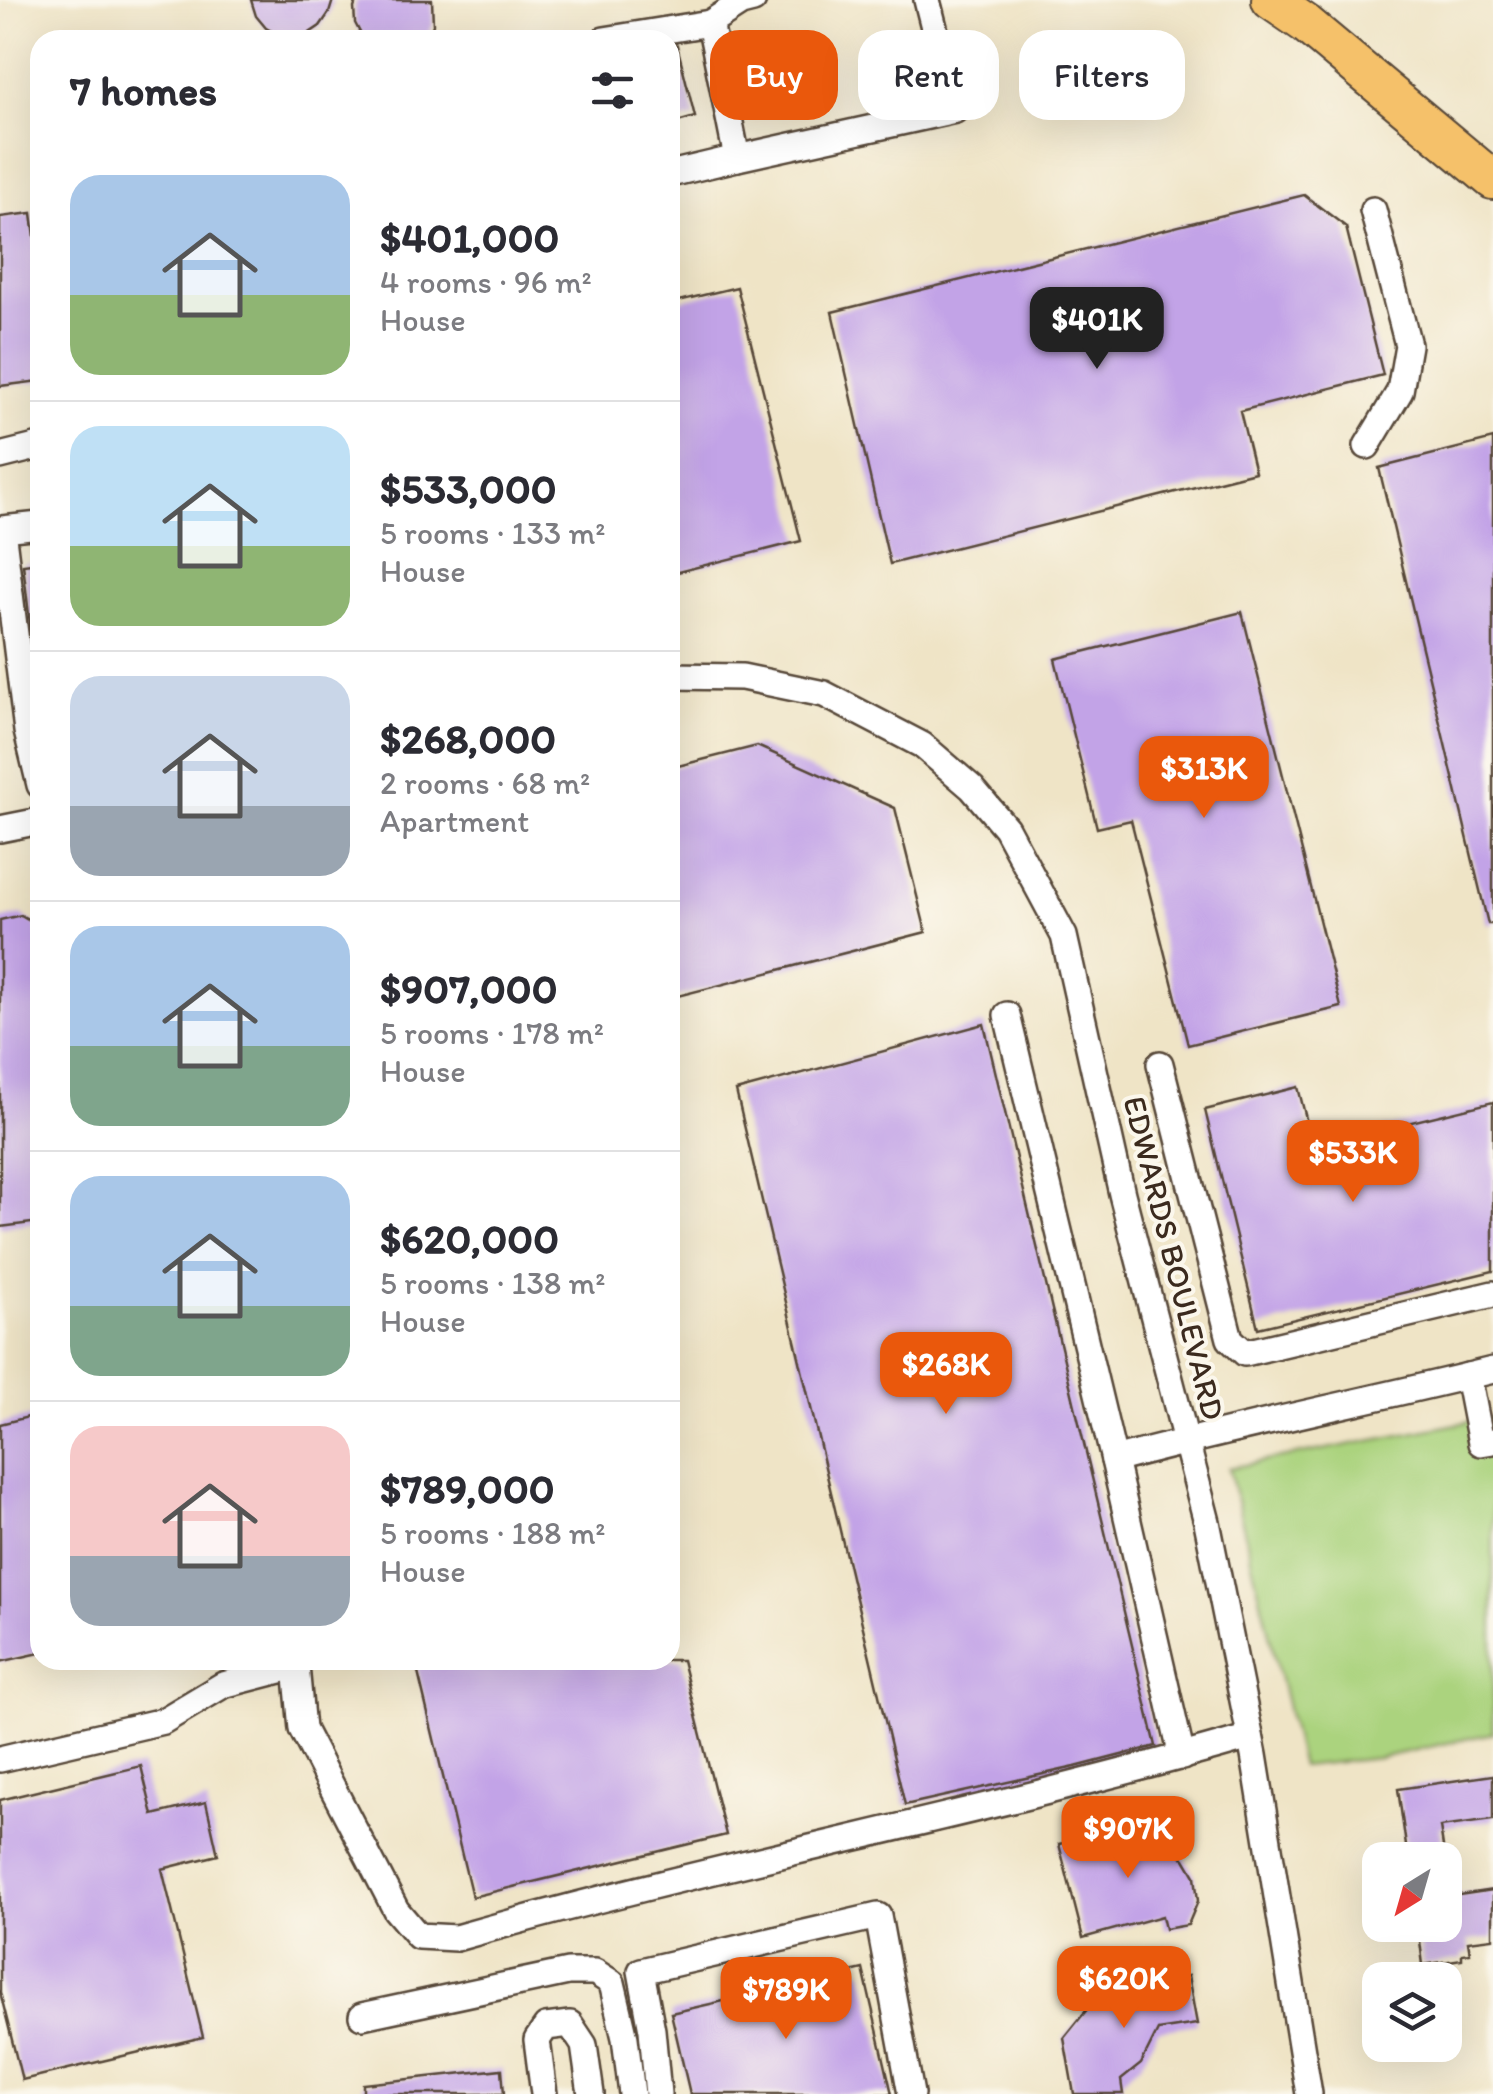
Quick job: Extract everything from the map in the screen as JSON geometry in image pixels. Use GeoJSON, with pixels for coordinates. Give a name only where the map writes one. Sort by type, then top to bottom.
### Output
{"type":"FeatureCollection","features":[{"type":"Feature","properties":{"kind":"highway"},"geometry":{"type":"LineString","coordinates":[[1270,0],[1306,24],[1493,180]]}},
{"type":"Feature","properties":{"kind":"street"},"geometry":{"type":"LineString","coordinates":[[670,30],[710,24],[742,2],[753,0]]}},
{"type":"Feature","properties":{"kind":"street"},"geometry":{"type":"LineString","coordinates":[[680,172],[954,110],[927,0]]}},
{"type":"Feature","properties":{"kind":"street"},"geometry":{"type":"LineString","coordinates":[[710,24],[738,158]]}},
{"type":"Feature","properties":{"kind":"street"},"geometry":{"type":"LineString","coordinates":[[1367,446],[1400,391],[1408,345],[1372,210]]}},
{"type":"Feature","properties":{"kind":"street"},"geometry":{"type":"LineString","coordinates":[[0,456],[30,448]]}},
{"type":"Feature","properties":{"kind":"street"},"geometry":{"type":"LineString","coordinates":[[30,526],[2,529],[30,740]]}},
{"type":"Feature","properties":{"kind":"street","name":"EDWARDS BOULEVARD"},"geometry":{"type":"LineString","coordinates":[[680,676],[742,676],[824,694],[922,744],[972,788],[1006,828],[1064,936],[1122,1194],[1207,1522],[1250,1737],[1309,2094]]}},
{"type":"Feature","properties":{"kind":"street"},"geometry":{"type":"LineString","coordinates":[[0,829],[30,823]]}},
{"type":"Feature","properties":{"kind":"street"},"geometry":{"type":"LineString","coordinates":[[1007,1015],[1182,1757]]}},
{"type":"Feature","properties":{"kind":"street"},"geometry":{"type":"LineString","coordinates":[[1160,1064],[1230,1340],[1245,1353],[1493,1294]]}},
{"type":"Feature","properties":{"kind":"street"},"geometry":{"type":"LineString","coordinates":[[1114,1460],[1480,1373],[1480,1443],[1493,1440]]}},
{"type":"Feature","properties":{"kind":"street"},"geometry":{"type":"LineString","coordinates":[[0,1760],[163,1721],[223,1685],[281,1670]]}},
{"type":"Feature","properties":{"kind":"street"},"geometry":{"type":"LineString","coordinates":[[296,1670],[302,1730],[396,1910],[418,1936],[456,1938],[1250,1737]]}},
{"type":"Feature","properties":{"kind":"street"},"geometry":{"type":"LineString","coordinates":[[658,2094],[642,1970],[878,1916],[912,2094]]}},
{"type":"Feature","properties":{"kind":"street"},"geometry":{"type":"LineString","coordinates":[[362,2016],[568,1972],[595,1972],[612,1983],[625,2038],[632,2094]]}},
{"type":"Feature","properties":{"kind":"street"},"geometry":{"type":"LineString","coordinates":[[544,2094],[537,2040],[546,2027],[570,2024],[584,2046],[591,2094]]}},
{"type":"Feature","properties":{"kind":"green space"},"geometry":{"type":"Polygon","coordinates":[[[1493,1417],[1493,1733],[1379,1758],[1301,1766],[1229,1468],[1493,1417]]]}},
{"type":"Feature","properties":{"kind":"building"},"geometry":{"type":"Polygon","coordinates":[[[251,0],[333,0],[329,13],[314,30],[270,30],[256,16],[251,0]]]}},
{"type":"Feature","properties":{"kind":"building"},"geometry":{"type":"Polygon","coordinates":[[[357,0],[432,0],[433,25],[430,30],[359,30],[354,8],[357,0]]]}},
{"type":"Feature","properties":{"kind":"building"},"geometry":{"type":"Polygon","coordinates":[[[680,57],[695,117],[680,121],[680,57]]]}},
{"type":"Feature","properties":{"kind":"building"},"geometry":{"type":"Polygon","coordinates":[[[1304,195],[1346,227],[1383,375],[1240,411],[1255,472],[890,564],[832,312],[1304,195]]]}},
{"type":"Feature","properties":{"kind":"building"},"geometry":{"type":"Polygon","coordinates":[[[30,213],[30,382],[0,386],[0,217],[30,213]]]}},
{"type":"Feature","properties":{"kind":"building"},"geometry":{"type":"Polygon","coordinates":[[[737,287],[801,541],[680,571],[680,301],[737,287]]]}},
{"type":"Feature","properties":{"kind":"building"},"geometry":{"type":"Polygon","coordinates":[[[1493,439],[1493,924],[1488,924],[1379,468],[1493,439]]]}},
{"type":"Feature","properties":{"kind":"building"},"geometry":{"type":"Polygon","coordinates":[[[30,563],[30,624],[23,564],[30,563]]]}},
{"type":"Feature","properties":{"kind":"building"},"geometry":{"type":"Polygon","coordinates":[[[1242,612],[1341,1007],[1188,1045],[1131,820],[1097,828],[1055,659],[1242,612]]]}},
{"type":"Feature","properties":{"kind":"building"},"geometry":{"type":"Polygon","coordinates":[[[757,746],[895,808],[926,932],[680,995],[680,765],[757,746]]]}},
{"type":"Feature","properties":{"kind":"building"},"geometry":{"type":"Polygon","coordinates":[[[21,915],[30,920],[30,1223],[0,1227],[0,920],[21,915]]]}},
{"type":"Feature","properties":{"kind":"building"},"geometry":{"type":"Polygon","coordinates":[[[984,1024],[1156,1746],[905,1805],[736,1091],[984,1024]]]}},
{"type":"Feature","properties":{"kind":"building"},"geometry":{"type":"Polygon","coordinates":[[[1298,1087],[1313,1146],[1493,1102],[1493,1271],[1258,1328],[1205,1110],[1298,1087]]]}},
{"type":"Feature","properties":{"kind":"building"},"geometry":{"type":"Polygon","coordinates":[[[30,1416],[30,1655],[0,1662],[0,1424],[30,1416]]]}},
{"type":"Feature","properties":{"kind":"building"},"geometry":{"type":"Polygon","coordinates":[[[682,1660],[726,1835],[472,1897],[417,1670],[680,1670],[682,1660]]]}},
{"type":"Feature","properties":{"kind":"building"},"geometry":{"type":"Polygon","coordinates":[[[141,1766],[153,1815],[206,1802],[218,1855],[162,1869],[203,2037],[22,2080],[0,1992],[0,1800],[141,1766]]]}},
{"type":"Feature","properties":{"kind":"building"},"geometry":{"type":"Polygon","coordinates":[[[1493,1775],[1493,1820],[1440,1827],[1442,1842],[1405,1842],[1398,1789],[1493,1775]]]}},
{"type":"Feature","properties":{"kind":"building"},"geometry":{"type":"Polygon","coordinates":[[[1152,1822],[1158,1846],[1167,1844],[1185,1859],[1195,1876],[1198,1901],[1188,1925],[1165,1929],[1162,1916],[1083,1938],[1059,1844],[1152,1822]]]}},
{"type":"Feature","properties":{"kind":"building"},"geometry":{"type":"Polygon","coordinates":[[[1493,1890],[1493,1938],[1468,1941],[1470,1953],[1462,1954],[1462,1959],[1423,1962],[1420,1942],[1462,1942],[1462,1895],[1493,1890]]]}},
{"type":"Feature","properties":{"kind":"building"},"geometry":{"type":"Polygon","coordinates":[[[863,1969],[892,2094],[690,2094],[671,2013],[863,1969]]]}},
{"type":"Feature","properties":{"kind":"building"},"geometry":{"type":"Polygon","coordinates":[[[1188,1976],[1197,2024],[1158,2030],[1141,2064],[1121,2080],[1123,2094],[1074,2094],[1064,2038],[1106,1986],[1188,1976]]]}},
{"type":"Feature","properties":{"kind":"building"},"geometry":{"type":"Polygon","coordinates":[[[502,2069],[504,2094],[363,2094],[363,2084],[502,2069]]]}}]}
